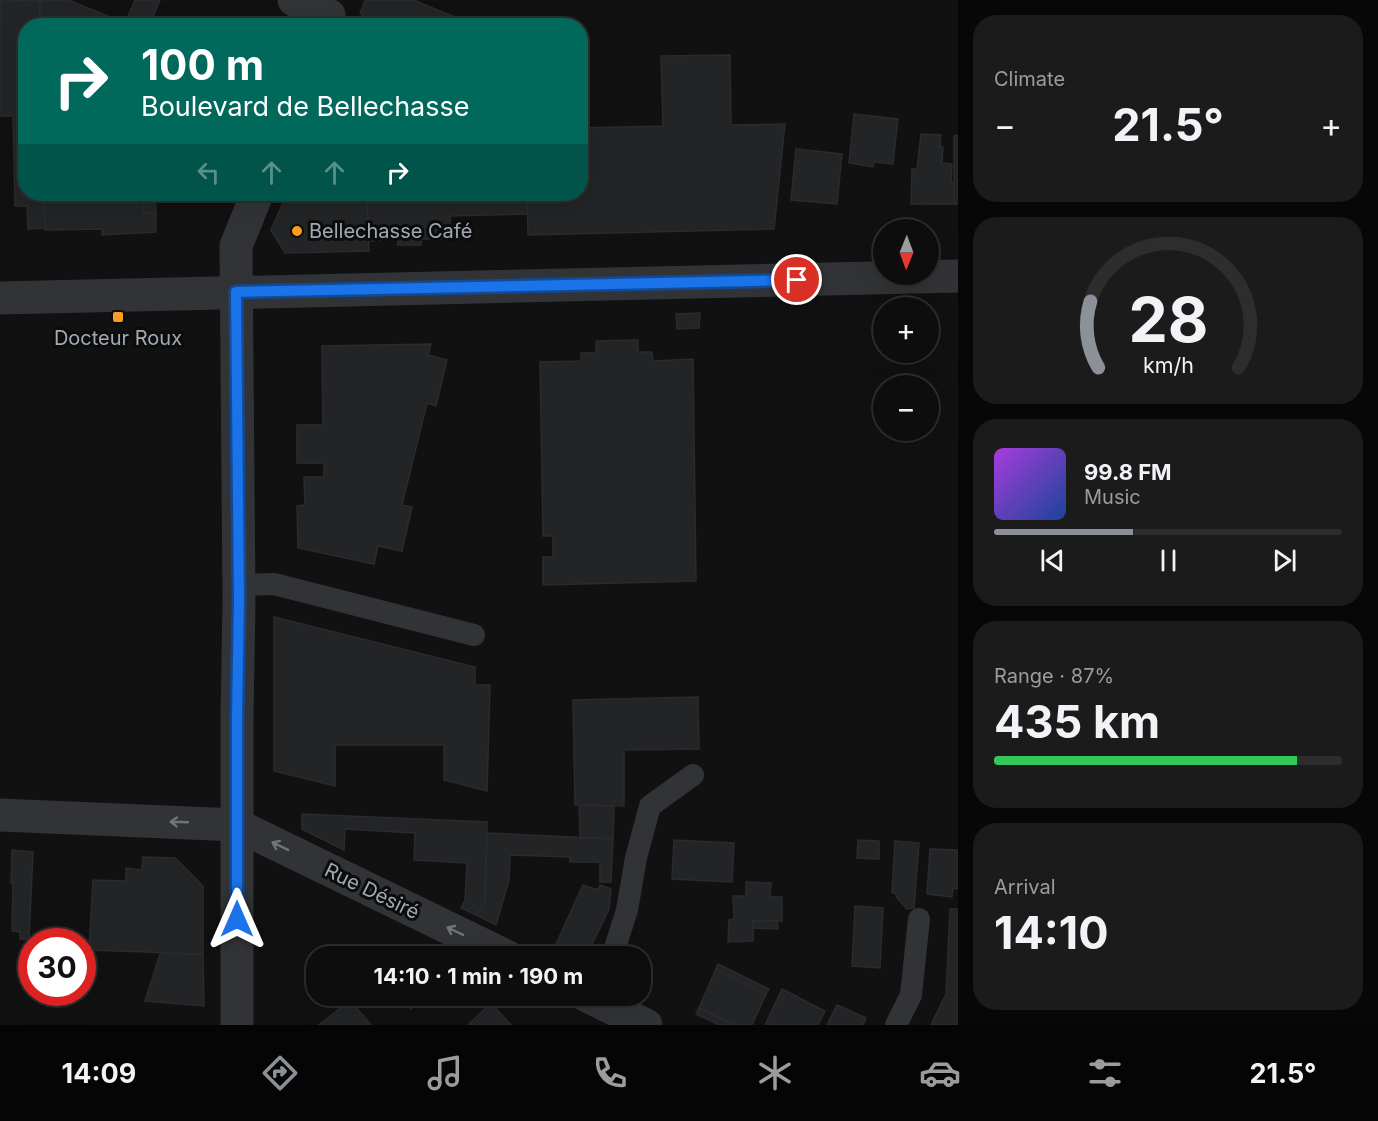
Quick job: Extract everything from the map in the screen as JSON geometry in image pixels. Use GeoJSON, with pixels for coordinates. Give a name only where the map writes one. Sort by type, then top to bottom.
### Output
{"type":"FeatureCollection","features":[{"type":"Feature","properties":{"kind":"street"},"geometry":{"type":"LineString","coordinates":[[294,0],[330,13]]}},
{"type":"Feature","properties":{"kind":"street"},"geometry":{"type":"LineString","coordinates":[[237,1025],[239,585],[236,246],[254,201]]}},
{"type":"Feature","properties":{"kind":"street"},"geometry":{"type":"LineString","coordinates":[[0,298],[958,276]]}},
{"type":"Feature","properties":{"kind":"street"},"geometry":{"type":"LineString","coordinates":[[0,815],[237,825]]}},
{"type":"Feature","properties":{"kind":"street","name":"Rue Désiré"},"geometry":{"type":"LineString","coordinates":[[237,825],[485,946]]}},
{"type":"Feature","properties":{"kind":"street"},"geometry":{"type":"LineString","coordinates":[[610,1006],[646,1025]]}},
{"type":"Feature","properties":{"kind":"lane"},"geometry":{"type":"LineString","coordinates":[[239,585],[274,584],[474,635]]}},
{"type":"Feature","properties":{"kind":"lane"},"geometry":{"type":"LineString","coordinates":[[616,946],[627,910],[636,858],[650,806],[693,775]]}},
{"type":"Feature","properties":{"kind":"lane"},"geometry":{"type":"LineString","coordinates":[[896,1025],[911,995],[919,919]]}},
{"type":"Feature","properties":{"kind":"building"},"geometry":{"type":"Polygon","coordinates":[[[0,0],[40,0],[40,18],[18,18],[18,201],[44,201],[45,228],[28,229],[27,206],[15,206],[13,116],[0,116],[0,0]]]}},
{"type":"Feature","properties":{"kind":"building"},"geometry":{"type":"Polygon","coordinates":[[[40,0],[68,0],[113,18],[40,18],[40,0]]]}},
{"type":"Feature","properties":{"kind":"building"},"geometry":{"type":"Polygon","coordinates":[[[135,0],[160,0],[152,18],[127,18],[135,0]]]}},
{"type":"Feature","properties":{"kind":"building"},"geometry":{"type":"Polygon","coordinates":[[[365,0],[413,0],[458,18],[369,18],[360,14],[365,0]]]}},
{"type":"Feature","properties":{"kind":"building"},"geometry":{"type":"Polygon","coordinates":[[[730,55],[731,125],[785,124],[774,229],[528,235],[527,201],[588,201],[588,128],[663,126],[661,56],[730,55]]]}},
{"type":"Feature","properties":{"kind":"building"},"geometry":{"type":"Polygon","coordinates":[[[854,114],[898,119],[893,164],[874,162],[873,167],[849,163],[854,114]]]}},
{"type":"Feature","properties":{"kind":"building"},"geometry":{"type":"Polygon","coordinates":[[[921,134],[941,135],[942,163],[952,164],[951,182],[955,183],[954,204],[911,204],[912,169],[917,169],[921,134]]]}},
{"type":"Feature","properties":{"kind":"building"},"geometry":{"type":"Polygon","coordinates":[[[958,135],[958,204],[954,204],[954,136],[958,135]]]}},
{"type":"Feature","properties":{"kind":"building"},"geometry":{"type":"Polygon","coordinates":[[[796,149],[842,154],[837,204],[791,200],[796,149]]]}},
{"type":"Feature","properties":{"kind":"building"},"geometry":{"type":"Polygon","coordinates":[[[44,201],[144,201],[144,213],[156,213],[156,232],[102,235],[102,229],[45,230],[44,201]]]}},
{"type":"Feature","properties":{"kind":"building"},"geometry":{"type":"Polygon","coordinates":[[[144,201],[155,201],[156,213],[144,213],[144,201]]]}},
{"type":"Feature","properties":{"kind":"building"},"geometry":{"type":"Polygon","coordinates":[[[284,201],[367,201],[369,251],[285,253],[271,230],[284,201]]]}},
{"type":"Feature","properties":{"kind":"building"},"geometry":{"type":"Polygon","coordinates":[[[367,201],[527,201],[528,214],[450,216],[450,239],[421,239],[421,245],[398,245],[397,239],[369,241],[367,201]]]}},
{"type":"Feature","properties":{"kind":"building"},"geometry":{"type":"Polygon","coordinates":[[[700,313],[699,328],[677,329],[676,314],[700,313]]]}},
{"type":"Feature","properties":{"kind":"building"},"geometry":{"type":"Polygon","coordinates":[[[638,340],[638,352],[652,352],[653,361],[693,359],[696,581],[543,585],[543,557],[553,557],[553,536],[543,536],[540,362],[581,361],[581,353],[596,353],[596,341],[638,340]]]}},
{"type":"Feature","properties":{"kind":"building"},"geometry":{"type":"Polygon","coordinates":[[[431,344],[428,355],[447,360],[436,406],[427,403],[402,505],[412,507],[402,551],[378,546],[374,564],[298,548],[297,506],[305,505],[304,477],[324,477],[324,463],[297,463],[297,425],[323,425],[322,346],[431,344]]]}},
{"type":"Feature","properties":{"kind":"building"},"geometry":{"type":"Polygon","coordinates":[[[274,617],[475,667],[475,685],[490,685],[487,791],[444,780],[444,745],[335,745],[335,786],[274,771],[274,617]]]}},
{"type":"Feature","properties":{"kind":"building"},"geometry":{"type":"Polygon","coordinates":[[[698,697],[699,749],[624,750],[624,806],[575,805],[573,700],[698,697]]]}},
{"type":"Feature","properties":{"kind":"building"},"geometry":{"type":"Polygon","coordinates":[[[579,805],[614,806],[613,839],[580,837],[579,805]]]}},
{"type":"Feature","properties":{"kind":"building"},"geometry":{"type":"Polygon","coordinates":[[[302,814],[487,822],[485,903],[476,915],[461,908],[465,900],[467,863],[414,860],[415,833],[345,829],[344,850],[302,829],[302,814]]]}},
{"type":"Feature","properties":{"kind":"building"},"geometry":{"type":"Polygon","coordinates":[[[487,833],[613,839],[611,882],[600,882],[600,862],[570,862],[570,857],[510,855],[509,880],[496,925],[476,915],[485,903],[487,833]]]}},
{"type":"Feature","properties":{"kind":"building"},"geometry":{"type":"Polygon","coordinates":[[[674,840],[734,843],[732,882],[672,879],[674,840]]]}},
{"type":"Feature","properties":{"kind":"building"},"geometry":{"type":"Polygon","coordinates":[[[858,840],[879,841],[879,859],[857,858],[858,840]]]}},
{"type":"Feature","properties":{"kind":"building"},"geometry":{"type":"Polygon","coordinates":[[[895,841],[919,843],[914,908],[907,909],[892,892],[895,841]]]}},
{"type":"Feature","properties":{"kind":"building"},"geometry":{"type":"Polygon","coordinates":[[[930,849],[958,850],[958,889],[953,888],[952,897],[927,894],[930,849]]]}},
{"type":"Feature","properties":{"kind":"building"},"geometry":{"type":"Polygon","coordinates":[[[12,850],[33,852],[30,928],[18,928],[18,932],[12,931],[13,883],[11,883],[12,850]]]}},
{"type":"Feature","properties":{"kind":"building"},"geometry":{"type":"Polygon","coordinates":[[[143,857],[175,858],[203,886],[203,954],[96,950],[96,928],[90,928],[93,880],[126,881],[126,868],[142,870],[143,857]]]}},
{"type":"Feature","properties":{"kind":"building"},"geometry":{"type":"Polygon","coordinates":[[[746,882],[771,883],[770,897],[782,897],[782,921],[753,921],[753,941],[728,942],[729,920],[734,919],[733,896],[746,896],[746,882]]]}},
{"type":"Feature","properties":{"kind":"building"},"geometry":{"type":"Polygon","coordinates":[[[583,885],[598,890],[600,885],[611,889],[609,909],[591,946],[555,946],[583,885]]]}},
{"type":"Feature","properties":{"kind":"building"},"geometry":{"type":"Polygon","coordinates":[[[855,906],[883,908],[880,968],[852,966],[855,906]]]}},
{"type":"Feature","properties":{"kind":"building"},"geometry":{"type":"Polygon","coordinates":[[[950,909],[958,909],[958,1025],[931,1025],[946,994],[950,909]]]}},
{"type":"Feature","properties":{"kind":"building"},"geometry":{"type":"Polygon","coordinates":[[[753,921],[777,921],[778,929],[753,928],[753,921]]]}},
{"type":"Feature","properties":{"kind":"building"},"geometry":{"type":"Polygon","coordinates":[[[160,954],[203,954],[204,1006],[145,1001],[160,954]]]}},
{"type":"Feature","properties":{"kind":"building"},"geometry":{"type":"Polygon","coordinates":[[[718,964],[769,989],[766,994],[716,969],[718,964]]]}},
{"type":"Feature","properties":{"kind":"building"},"geometry":{"type":"Polygon","coordinates":[[[716,969],[766,994],[752,1025],[734,1025],[699,1008],[716,969]]]}},
{"type":"Feature","properties":{"kind":"building"},"geometry":{"type":"Polygon","coordinates":[[[782,989],[825,1011],[818,1025],[765,1025],[782,989]]]}},
{"type":"Feature","properties":{"kind":"building"},"geometry":{"type":"Polygon","coordinates":[[[837,1005],[866,1018],[863,1025],[827,1025],[837,1005]]]}},
{"type":"Feature","properties":{"kind":"building"},"geometry":{"type":"Polygon","coordinates":[[[343,1006],[355,1006],[371,1025],[319,1025],[343,1006]]]}},
{"type":"Feature","properties":{"kind":"building"},"geometry":{"type":"Polygon","coordinates":[[[488,1006],[494,1006],[511,1025],[468,1025],[488,1006]]]}},
{"type":"Feature","properties":{"kind":"building"},"geometry":{"type":"Polygon","coordinates":[[[699,1008],[734,1025],[719,1025],[696,1014],[699,1008]]]}},
{"type":"Feature","properties":{"kind":"place","name":"Bellechasse Café"},"geometry":{"type":"Point","coordinates":[297,231]}},
{"type":"Feature","properties":{"kind":"place","name":"Docteur Roux"},"geometry":{"type":"Point","coordinates":[118,317]}},
{"type":"Feature","properties":{"kind":"route"},"geometry":{"type":"LineString","coordinates":[[237,919],[239,600],[236,292],[797,280]]}}]}
